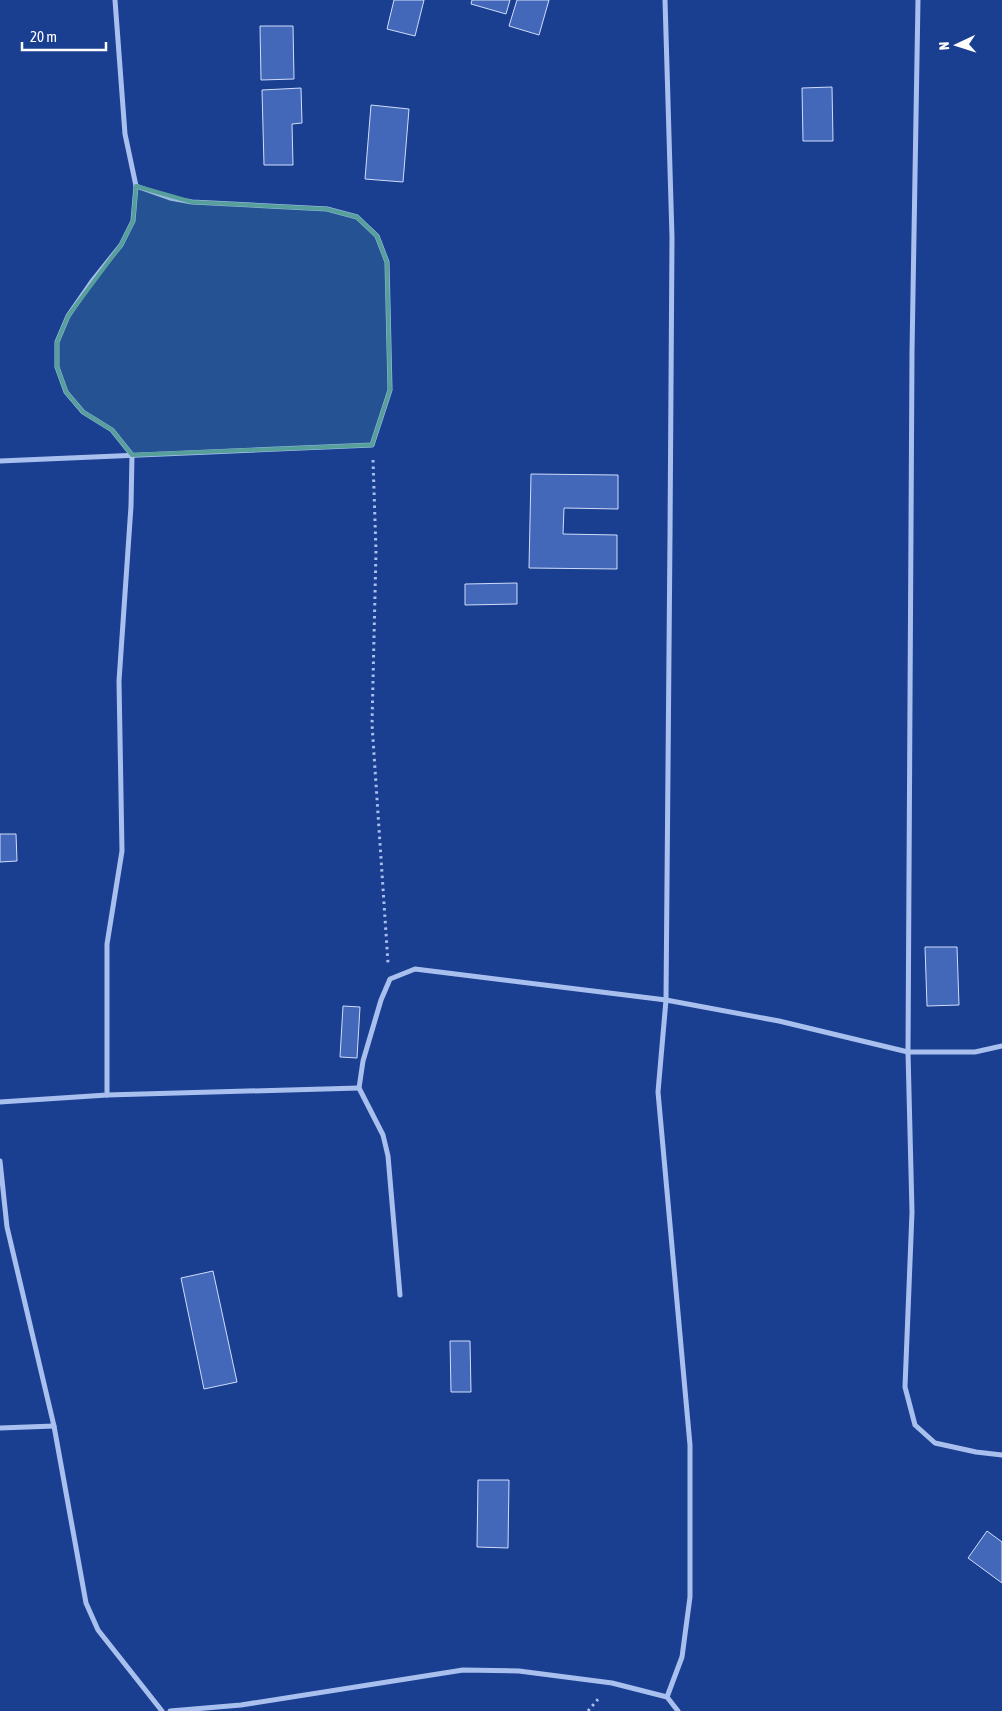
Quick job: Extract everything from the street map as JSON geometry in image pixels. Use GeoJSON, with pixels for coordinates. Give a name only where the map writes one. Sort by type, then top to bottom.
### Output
{"type":"FeatureCollection","features":[{"type":"Feature","properties":{"kind":"street"},"geometry":{"type":"LineString","coordinates":[[107,1095],[107,944],[122,851],[119,691],[121,626],[131,506],[132,455],[112,430],[84,412],[66,392],[57,367],[57,342],[68,316],[93,280],[121,246],[134,221],[136,186],[125,134],[115,0]]}},
{"type":"Feature","properties":{"kind":"street"},"geometry":{"type":"LineString","coordinates":[[665,0],[672,237],[666,1000],[658,1092],[690,1445],[690,1597],[682,1657],[667,1697]]}},
{"type":"Feature","properties":{"kind":"street"},"geometry":{"type":"LineString","coordinates":[[918,0],[912,352],[908,1052],[912,1212],[904,1387],[915,1425],[935,1443],[976,1452],[1002,1455]]}},
{"type":"Feature","properties":{"kind":"street"},"geometry":{"type":"LineString","coordinates":[[0,461],[372,445],[390,390],[388,262],[377,236],[358,217],[327,208],[192,202],[170,198],[136,186]]}},
{"type":"Feature","properties":{"kind":"street"},"geometry":{"type":"LineString","coordinates":[[400,1295],[388,1156],[383,1135],[359,1088],[363,1061],[381,1000],[390,979],[415,969],[666,1000],[780,1020],[908,1052],[975,1052],[1002,1046]]}},
{"type":"Feature","properties":{"kind":"street"},"geometry":{"type":"LineString","coordinates":[[0,1102],[107,1095],[359,1088]]}},
{"type":"Feature","properties":{"kind":"street"},"geometry":{"type":"LineString","coordinates":[[0,1161],[7,1226],[54,1426],[86,1603],[98,1630],[162,1711]]}},
{"type":"Feature","properties":{"kind":"street"},"geometry":{"type":"LineString","coordinates":[[0,1428],[54,1426]]}},
{"type":"Feature","properties":{"kind":"street"},"geometry":{"type":"LineString","coordinates":[[170,1711],[242,1705],[463,1670],[538,1674],[612,1684],[667,1697],[678,1711]]}},
{"type":"Feature","properties":{"kind":"path"},"geometry":{"type":"LineString","coordinates":[[372,445],[376,551],[372,724],[390,979]]}},
{"type":"Feature","properties":{"kind":"highlighted area"},"geometry":{"type":"Polygon","coordinates":[[[136,186],[192,202],[327,209],[357,217],[377,236],[387,262],[390,390],[372,445],[132,455],[112,430],[83,412],[66,392],[57,367],[57,342],[68,316],[121,245],[133,221],[136,186]]]}},
{"type":"Feature","properties":{"kind":"building"},"geometry":{"type":"Polygon","coordinates":[[[394,0],[424,0],[415,36],[387,29],[394,0]]]}},
{"type":"Feature","properties":{"kind":"building"},"geometry":{"type":"Polygon","coordinates":[[[472,0],[510,0],[506,14],[471,4],[472,0]]]}},
{"type":"Feature","properties":{"kind":"building"},"geometry":{"type":"Polygon","coordinates":[[[517,0],[549,0],[539,35],[509,26],[517,0]]]}},
{"type":"Feature","properties":{"kind":"building"},"geometry":{"type":"Polygon","coordinates":[[[260,26],[293,26],[294,79],[261,80],[260,26]]]}},
{"type":"Feature","properties":{"kind":"building"},"geometry":{"type":"Polygon","coordinates":[[[832,87],[833,141],[803,141],[802,88],[832,87]]]}},
{"type":"Feature","properties":{"kind":"building"},"geometry":{"type":"Polygon","coordinates":[[[301,88],[302,123],[292,124],[293,165],[264,165],[262,90],[301,88]]]}},
{"type":"Feature","properties":{"kind":"building"},"geometry":{"type":"Polygon","coordinates":[[[371,105],[409,109],[403,182],[365,179],[371,105]]]}},
{"type":"Feature","properties":{"kind":"building"},"geometry":{"type":"Polygon","coordinates":[[[531,474],[618,475],[618,509],[564,508],[563,534],[617,535],[617,569],[529,568],[531,474]]]}},
{"type":"Feature","properties":{"kind":"building"},"geometry":{"type":"Polygon","coordinates":[[[517,583],[517,604],[465,605],[465,584],[517,583]]]}},
{"type":"Feature","properties":{"kind":"building"},"geometry":{"type":"Polygon","coordinates":[[[0,834],[16,834],[17,861],[0,862],[0,834]]]}},
{"type":"Feature","properties":{"kind":"building"},"geometry":{"type":"Polygon","coordinates":[[[925,947],[957,947],[959,1005],[927,1006],[925,947]]]}},
{"type":"Feature","properties":{"kind":"building"},"geometry":{"type":"Polygon","coordinates":[[[343,1006],[360,1007],[357,1058],[340,1057],[343,1006]]]}},
{"type":"Feature","properties":{"kind":"building"},"geometry":{"type":"Polygon","coordinates":[[[213,1271],[237,1382],[204,1389],[181,1278],[213,1271]]]}},
{"type":"Feature","properties":{"kind":"building"},"geometry":{"type":"Polygon","coordinates":[[[450,1341],[470,1341],[471,1392],[451,1392],[450,1341]]]}},
{"type":"Feature","properties":{"kind":"building"},"geometry":{"type":"Polygon","coordinates":[[[478,1480],[509,1480],[508,1548],[477,1547],[478,1480]]]}},
{"type":"Feature","properties":{"kind":"building"},"geometry":{"type":"Polygon","coordinates":[[[987,1531],[1002,1542],[1002,1583],[968,1558],[987,1531]]]}}]}
